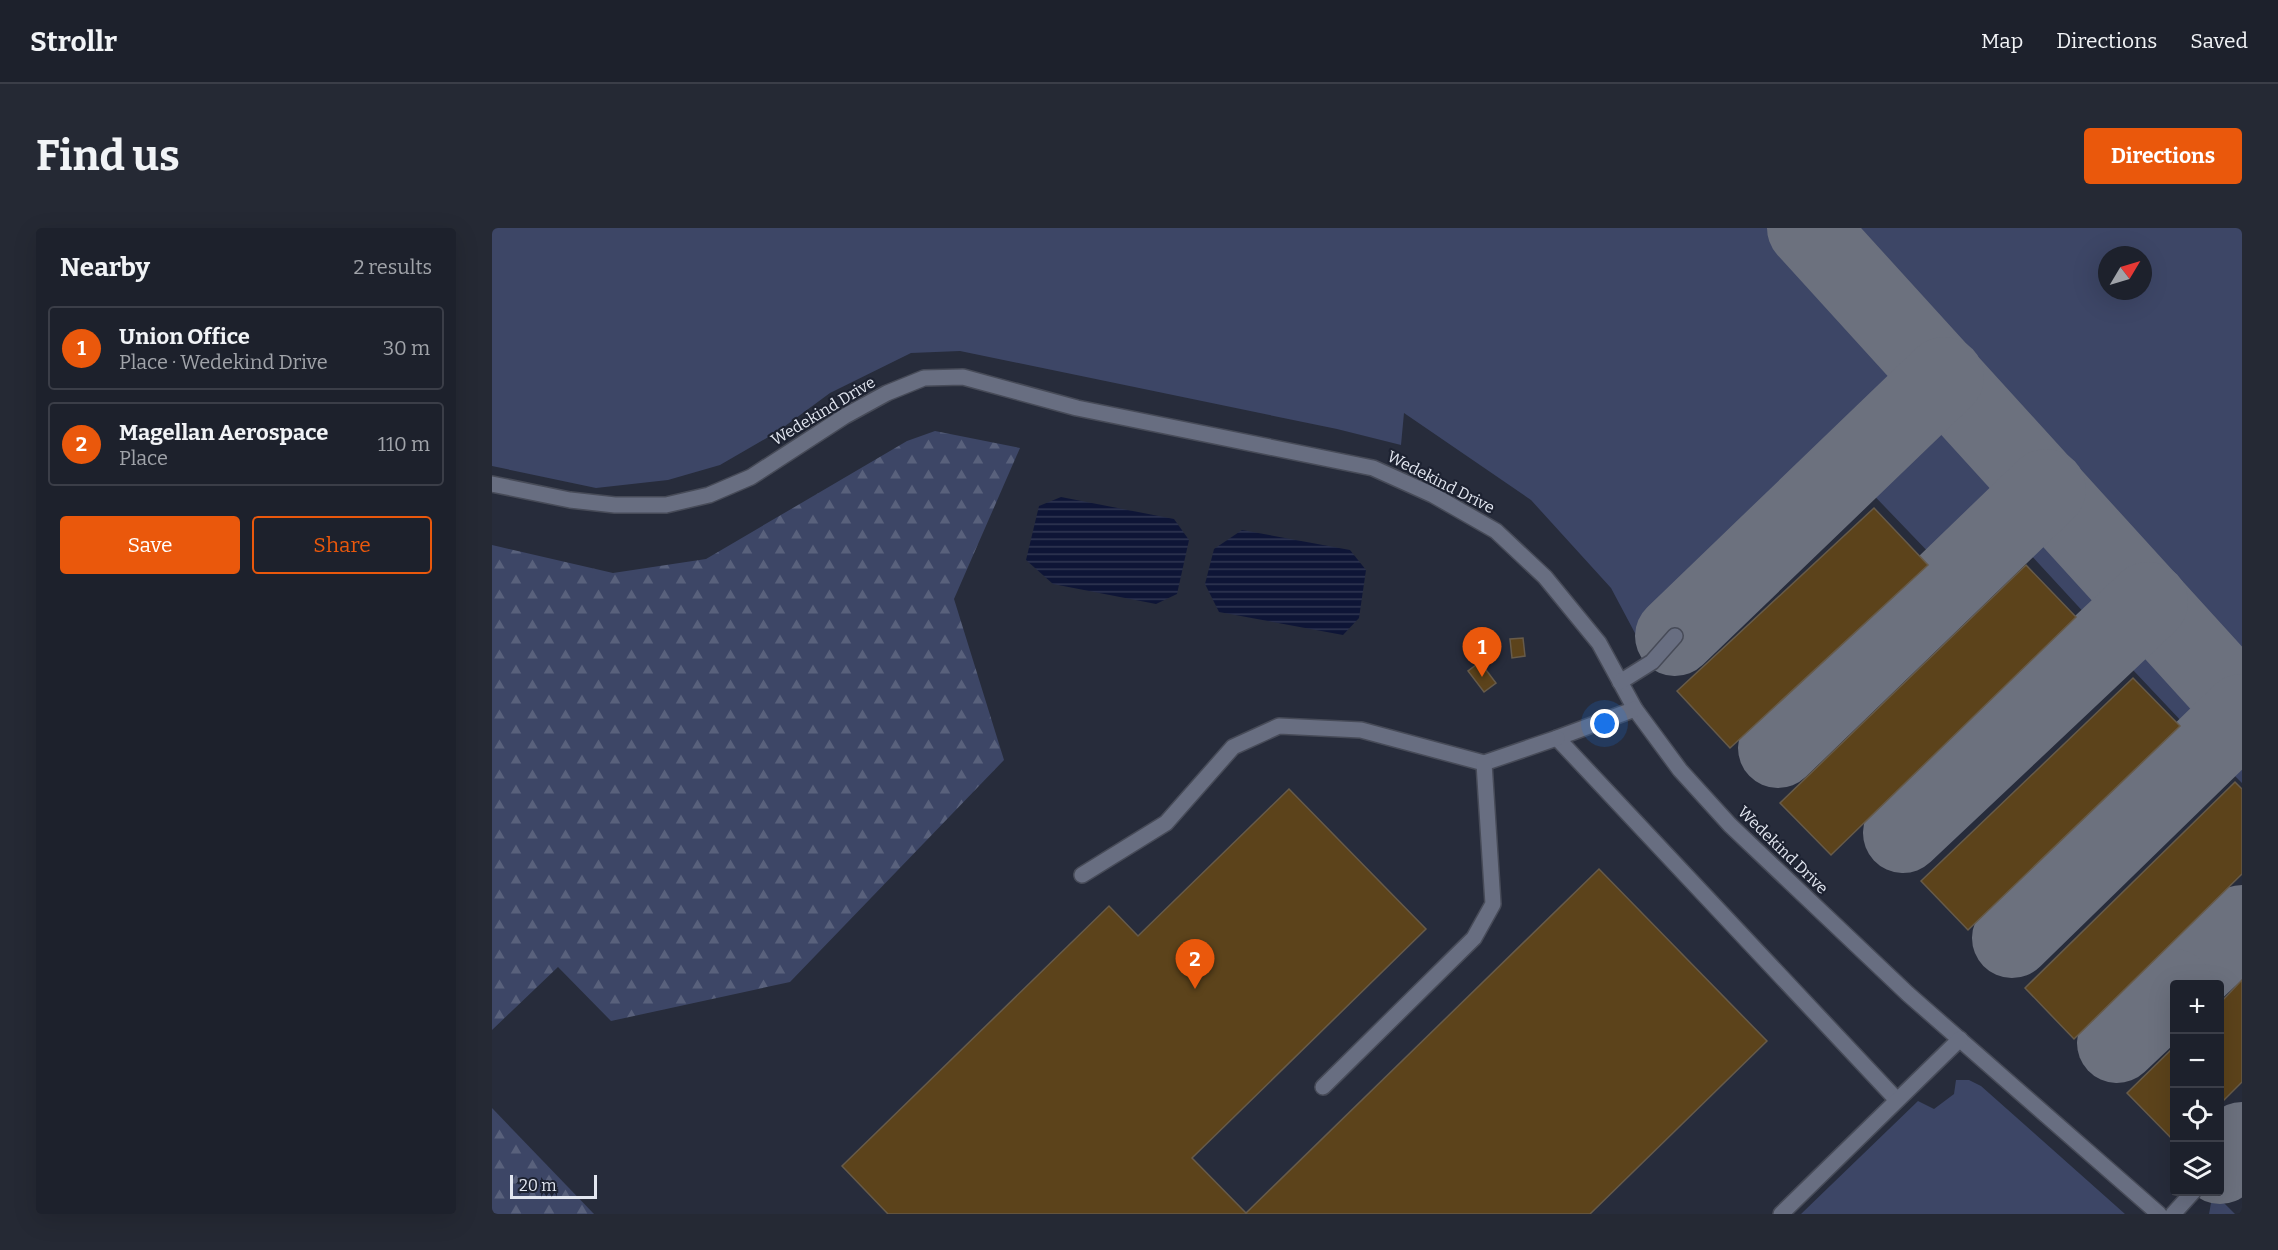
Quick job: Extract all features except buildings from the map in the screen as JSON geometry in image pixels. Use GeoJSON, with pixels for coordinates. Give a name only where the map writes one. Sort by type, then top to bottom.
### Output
{"type":"FeatureCollection","features":[{"type":"Feature","properties":{"kind":"street","name":"Wedekind Drive"},"geometry":{"type":"LineString","coordinates":[[492,484],[570,500],[615,505],[666,505],[709,495],[751,477],[844,416],[887,393],[924,378],[963,377],[1077,408],[1372,468],[1433,495],[1496,531],[1545,577],[1599,643],[1635,710],[1680,770],[1730,825],[1908,994],[2159,1214]]}},
{"type":"Feature","properties":{"kind":"street"},"geometry":{"type":"LineString","coordinates":[[1620,682],[1652,662],[1675,636]]}},
{"type":"Feature","properties":{"kind":"street"},"geometry":{"type":"LineString","coordinates":[[1082,875],[1166,823],[1233,747],[1279,726],[1361,730],[1484,763],[1635,710]]}},
{"type":"Feature","properties":{"kind":"street"},"geometry":{"type":"LineString","coordinates":[[1557,738],[1897,1100]]}},
{"type":"Feature","properties":{"kind":"street"},"geometry":{"type":"LineString","coordinates":[[1323,1087],[1474,938],[1493,904],[1484,763]]}},
{"type":"Feature","properties":{"kind":"street"},"geometry":{"type":"LineString","coordinates":[[1781,1214],[1960,1039]]}},
{"type":"Feature","properties":{"kind":"street"},"geometry":{"type":"LineString","coordinates":[[2173,1214],[2189,1196]]}},
{"type":"Feature","properties":{"kind":"green space"},"geometry":{"type":"Polygon","coordinates":[[[492,228],[1784,228],[1914,370],[1915,386],[1644,650],[1611,588],[1531,500],[1404,413],[1401,445],[1337,429],[960,351],[911,353],[830,393],[777,432],[720,465],[668,480],[596,488],[492,466],[492,228]]]}},
{"type":"Feature","properties":{"kind":"green space"},"geometry":{"type":"Polygon","coordinates":[[[1826,228],[2242,228],[2242,686],[1826,228]]]}},
{"type":"Feature","properties":{"kind":"green space"},"geometry":{"type":"Polygon","coordinates":[[[1950,408],[2021,485],[2021,496],[1930,584],[1921,573],[1935,559],[1861,482],[1932,411],[1950,408]]]}},
{"type":"Feature","properties":{"kind":"green space"},"geometry":{"type":"Polygon","coordinates":[[[935,431],[1020,448],[954,599],[1004,760],[790,982],[611,1021],[558,967],[492,1030],[492,545],[613,573],[706,559],[907,441],[935,431]]]}},
{"type":"Feature","properties":{"kind":"green space"},"geometry":{"type":"Polygon","coordinates":[[[2049,517],[2120,594],[2121,610],[2100,630],[2029,553],[2015,565],[2008,558],[2007,551],[2036,521],[2049,517]]]}},
{"type":"Feature","properties":{"kind":"green space"},"geometry":{"type":"Polygon","coordinates":[[[2151,630],[2214,698],[2218,707],[2218,715],[2213,728],[2188,752],[2172,736],[2184,724],[2117,653],[2137,633],[2151,630]]]}},
{"type":"Feature","properties":{"kind":"green space"},"geometry":{"type":"Polygon","coordinates":[[[2242,744],[2242,783],[2232,773],[2219,784],[2209,774],[2236,746],[2242,744]]]}},
{"type":"Feature","properties":{"kind":"green space"},"geometry":{"type":"Polygon","coordinates":[[[1956,1080],[1969,1080],[1981,1086],[2125,1214],[1801,1214],[1918,1101],[1934,1109],[1954,1094],[1956,1080]]]}},
{"type":"Feature","properties":{"kind":"green space"},"geometry":{"type":"Polygon","coordinates":[[[492,1108],[594,1214],[492,1214],[492,1108]]]}},
{"type":"Feature","properties":{"kind":"green space"},"geometry":{"type":"Polygon","coordinates":[[[2212,1196],[2217,1196],[2235,1214],[2209,1214],[2212,1196]]]}},
{"type":"Feature","properties":{"kind":"shaded area"},"geometry":{"type":"Polygon","coordinates":[[[1061,497],[1174,519],[1189,540],[1177,594],[1156,604],[1053,584],[1026,560],[1039,506],[1061,497]]]}},
{"type":"Feature","properties":{"kind":"shaded area"},"geometry":{"type":"Polygon","coordinates":[[[1242,530],[1350,550],[1366,570],[1359,618],[1343,635],[1219,612],[1205,584],[1214,549],[1242,530]]]}},
{"type":"Feature","properties":{"kind":"taxiway"},"geometry":{"type":"LineString","coordinates":[[1807,228],[2242,706]]}},
{"type":"Feature","properties":{"kind":"taxiway"},"geometry":{"type":"LineString","coordinates":[[1675,636],[1944,377]]}},
{"type":"Feature","properties":{"kind":"taxiway"},"geometry":{"type":"LineString","coordinates":[[1778,748],[2046,489]]}},
{"type":"Feature","properties":{"kind":"taxiway"},"geometry":{"type":"LineString","coordinates":[[1903,833],[2148,602]]}},
{"type":"Feature","properties":{"kind":"taxiway"},"geometry":{"type":"LineString","coordinates":[[2012,938],[2242,714]]}},
{"type":"Feature","properties":{"kind":"taxiway"},"geometry":{"type":"LineString","coordinates":[[2183,980],[2242,925]]}},
{"type":"Feature","properties":{"kind":"taxiway"},"geometry":{"type":"LineString","coordinates":[[2117,1043],[2170,993]]}},
{"type":"Feature","properties":{"kind":"taxiway"},"geometry":{"type":"LineString","coordinates":[[2224,1160],[2242,1142]]}},
{"type":"Feature","properties":{"kind":"place","name":"Union Office"},"geometry":{"type":"Point","coordinates":[1482,677]}},
{"type":"Feature","properties":{"kind":"place","name":"Magellan Aerospace"},"geometry":{"type":"Point","coordinates":[1195,989]}}]}
